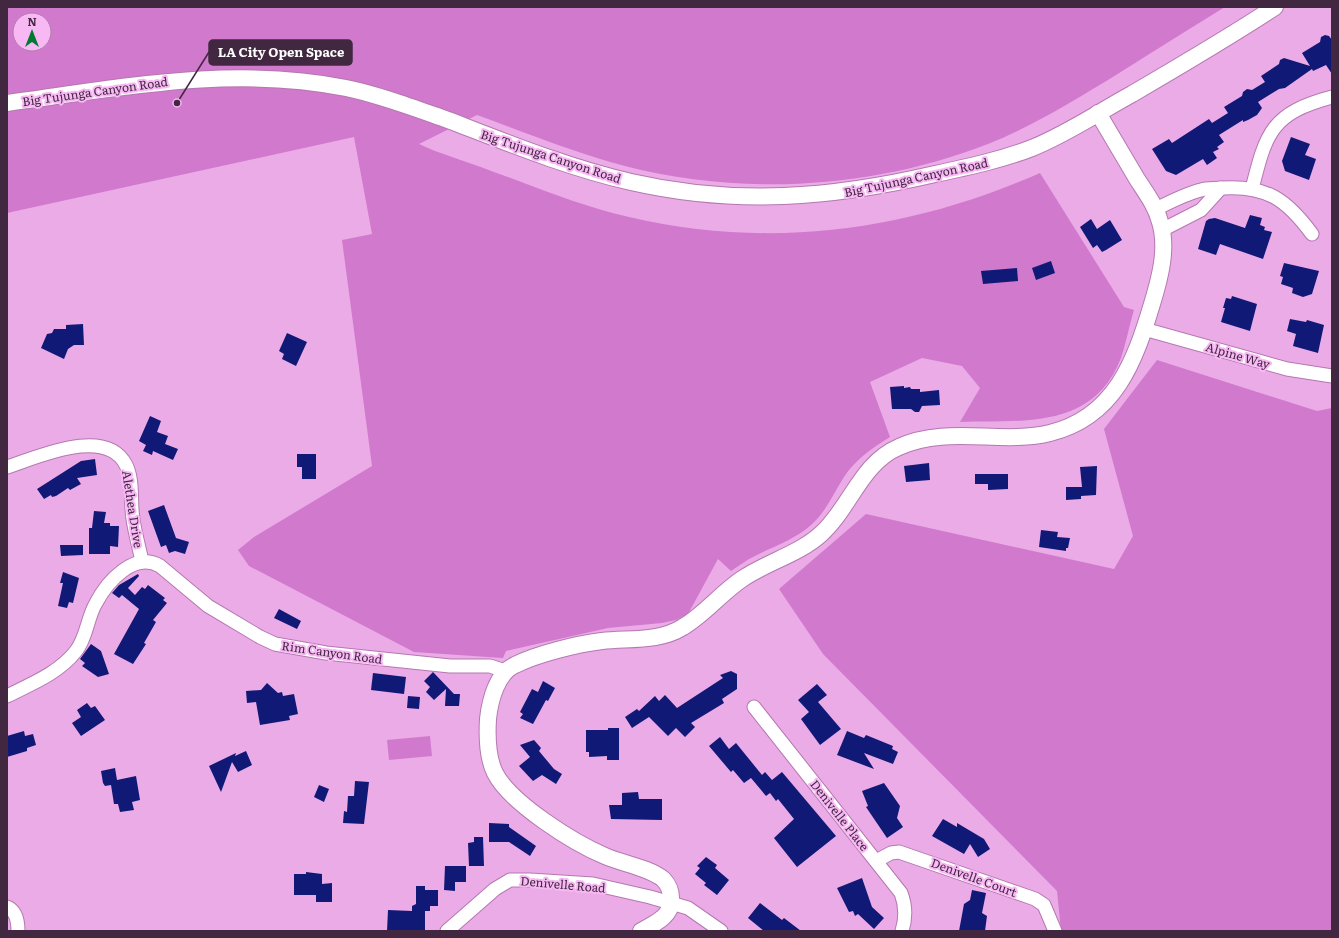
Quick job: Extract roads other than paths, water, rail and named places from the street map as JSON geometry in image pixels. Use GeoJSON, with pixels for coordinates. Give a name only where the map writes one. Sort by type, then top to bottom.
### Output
{"type":"FeatureCollection","features":[{"type":"Feature","properties":{"kind":"street","name":"Big Tujunga Canyon Road"},"geometry":{"type":"LineString","coordinates":[[7,103],[161,82],[225,78],[286,80],[346,88],[408,106],[577,167],[631,182],[683,192],[762,198],[853,191],[994,161],[1034,147],[1098,113],[1190,60],[1275,7]]}},
{"type":"Feature","properties":{"kind":"street"},"geometry":{"type":"LineString","coordinates":[[1252,190],[1261,151],[1276,125],[1290,113],[1303,105],[1332,97]]}},
{"type":"Feature","properties":{"kind":"street"},"geometry":{"type":"LineString","coordinates":[[641,931],[658,922],[668,913],[672,903],[671,894],[664,880],[654,874],[576,843],[508,791],[496,774],[489,750],[488,731],[489,712],[492,697],[498,682],[506,671],[512,666],[524,661],[586,644],[649,638],[668,634],[686,626],[739,581],[768,563],[802,547],[820,534],[837,516],[873,467],[887,453],[898,447],[933,437],[1027,437],[1048,434],[1079,423],[1106,401],[1121,383],[1135,356],[1161,267],[1163,248],[1162,230],[1156,209],[1098,113]]}},
{"type":"Feature","properties":{"kind":"street"},"geometry":{"type":"LineString","coordinates":[[1156,209],[1202,189],[1221,188],[1252,190],[1270,195],[1287,204],[1298,215],[1312,234]]}},
{"type":"Feature","properties":{"kind":"street"},"geometry":{"type":"LineString","coordinates":[[1162,230],[1202,210],[1221,188]]}},
{"type":"Feature","properties":{"kind":"street","name":"Alpine Way"},"geometry":{"type":"LineString","coordinates":[[1144,329],[1287,369],[1332,376]]}},
{"type":"Feature","properties":{"kind":"street","name":"Alethea Drive"},"geometry":{"type":"LineString","coordinates":[[7,467],[59,450],[82,445],[95,446],[118,454],[126,465],[129,474],[133,518],[142,561]]}},
{"type":"Feature","properties":{"kind":"street"},"geometry":{"type":"LineString","coordinates":[[7,696],[58,669],[68,660],[80,645],[87,630],[95,604],[108,584],[135,563],[142,561]]}},
{"type":"Feature","properties":{"kind":"street","name":"Rim Canyon Road"},"geometry":{"type":"LineString","coordinates":[[142,561],[154,563],[160,566],[208,606],[260,638],[275,644],[326,654],[450,666],[490,666],[506,671]]}},
{"type":"Feature","properties":{"kind":"street","name":"Denivelle Place"},"geometry":{"type":"LineString","coordinates":[[754,707],[901,894],[905,903],[906,913],[902,931]]}},
{"type":"Feature","properties":{"kind":"street","name":"Denivelle Court"},"geometry":{"type":"LineString","coordinates":[[876,861],[891,853],[904,853],[1035,899],[1044,905],[1055,931]]}},
{"type":"Feature","properties":{"kind":"street","name":"Denivelle Road"},"geometry":{"type":"LineString","coordinates":[[447,931],[495,889],[510,880],[592,884],[672,903]]}},
{"type":"Feature","properties":{"kind":"street"},"geometry":{"type":"LineString","coordinates":[[672,903],[688,908],[721,931]]}},
{"type":"Feature","properties":{"kind":"street"},"geometry":{"type":"LineString","coordinates":[[7,907],[10,908],[17,917],[18,931]]}},
{"type":"Feature","properties":{"kind":"place","name":"LA City Open Space"},"geometry":{"type":"Point","coordinates":[177,103]}}]}
